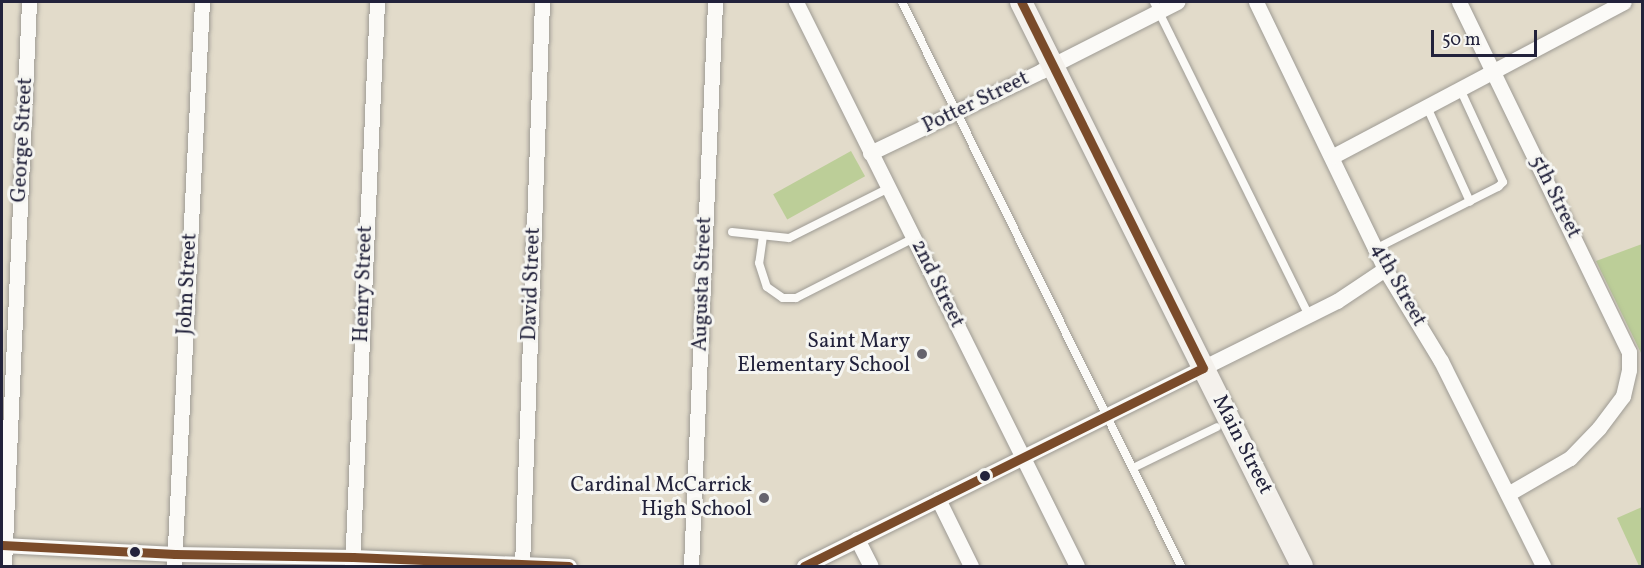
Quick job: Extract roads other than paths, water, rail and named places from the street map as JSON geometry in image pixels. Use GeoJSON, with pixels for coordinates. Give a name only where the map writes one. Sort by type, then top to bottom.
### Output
{"type":"FeatureCollection","features":[{"type":"Feature","properties":{"kind":"main road","name":"Main Street"},"geometry":{"type":"LineString","coordinates":[[1006,2],[1047,68],[1197,371],[1302,567]]}},
{"type":"Feature","properties":{"kind":"main road","name":"Main Street"},"geometry":{"type":"LineString","coordinates":[[1022,2],[1047,68]]}},
{"type":"Feature","properties":{"kind":"main road","name":"Main Street"},"geometry":{"type":"LineString","coordinates":[[1197,371],[1217,427],[1286,567]]}},
{"type":"Feature","properties":{"kind":"street","name":"George Street"},"geometry":{"type":"LineString","coordinates":[[4,567],[3,545],[29,2]]}},
{"type":"Feature","properties":{"kind":"street","name":"John Street"},"geometry":{"type":"LineString","coordinates":[[175,560],[202,2]]}},
{"type":"Feature","properties":{"kind":"street","name":"Henry Street"},"geometry":{"type":"LineString","coordinates":[[352,562],[377,2]]}},
{"type":"Feature","properties":{"kind":"street","name":"David Street"},"geometry":{"type":"LineString","coordinates":[[522,565],[542,2]]}},
{"type":"Feature","properties":{"kind":"street","name":"Augusta Street"},"geometry":{"type":"LineString","coordinates":[[691,567],[714,2]]}},
{"type":"Feature","properties":{"kind":"street","name":"2nd Street"},"geometry":{"type":"LineString","coordinates":[[796,2],[1077,567]]}},
{"type":"Feature","properties":{"kind":"street","name":"Potter Street"},"geometry":{"type":"LineString","coordinates":[[870,153],[1047,68],[1156,6],[1177,2]]}},
{"type":"Feature","properties":{"kind":"street","name":"4th Street"},"geometry":{"type":"LineString","coordinates":[[1256,2],[1333,156],[1385,269],[1441,361],[1543,567]]}},
{"type":"Feature","properties":{"kind":"street","name":"5th Street"},"geometry":{"type":"LineString","coordinates":[[1459,2],[1626,344],[1629,370],[1623,396],[1599,428],[1570,458],[1508,494]]}},
{"type":"Feature","properties":{"kind":"street"},"geometry":{"type":"LineString","coordinates":[[1333,156],[1624,2]]}},
{"type":"Feature","properties":{"kind":"street"},"geometry":{"type":"LineString","coordinates":[[804,567],[1310,315],[1366,284],[1385,269]]}},
{"type":"Feature","properties":{"kind":"street"},"geometry":{"type":"LineString","coordinates":[[938,499],[971,567]]}},
{"type":"Feature","properties":{"kind":"street"},"geometry":{"type":"LineString","coordinates":[[857,539],[871,567]]}},
{"type":"Feature","properties":{"kind":"street"},"geometry":{"type":"LineString","coordinates":[[3,545],[175,560],[569,567]]}},
{"type":"Feature","properties":{"kind":"lane"},"geometry":{"type":"LineString","coordinates":[[902,2],[1181,567]]}},
{"type":"Feature","properties":{"kind":"lane"},"geometry":{"type":"LineString","coordinates":[[1156,6],[1310,315]]}},
{"type":"Feature","properties":{"kind":"lane"},"geometry":{"type":"LineString","coordinates":[[1377,248],[1498,188],[1503,182],[1461,89]]}},
{"type":"Feature","properties":{"kind":"lane"},"geometry":{"type":"LineString","coordinates":[[1427,106],[1470,202]]}},
{"type":"Feature","properties":{"kind":"lane"},"geometry":{"type":"LineString","coordinates":[[732,232],[789,238],[889,188]]}},
{"type":"Feature","properties":{"kind":"lane"},"geometry":{"type":"LineString","coordinates":[[763,236],[759,263],[767,287],[783,298],[796,298],[914,238]]}},
{"type":"Feature","properties":{"kind":"lane"},"geometry":{"type":"LineString","coordinates":[[1133,468],[1217,427]]}},
{"type":"Feature","properties":{"kind":"place","name":"Saint Mary Elementary School"},"geometry":{"type":"Point","coordinates":[922,354]}},
{"type":"Feature","properties":{"kind":"place","name":"Cardinal McCarrick High School"},"geometry":{"type":"Point","coordinates":[764,498]}}]}
